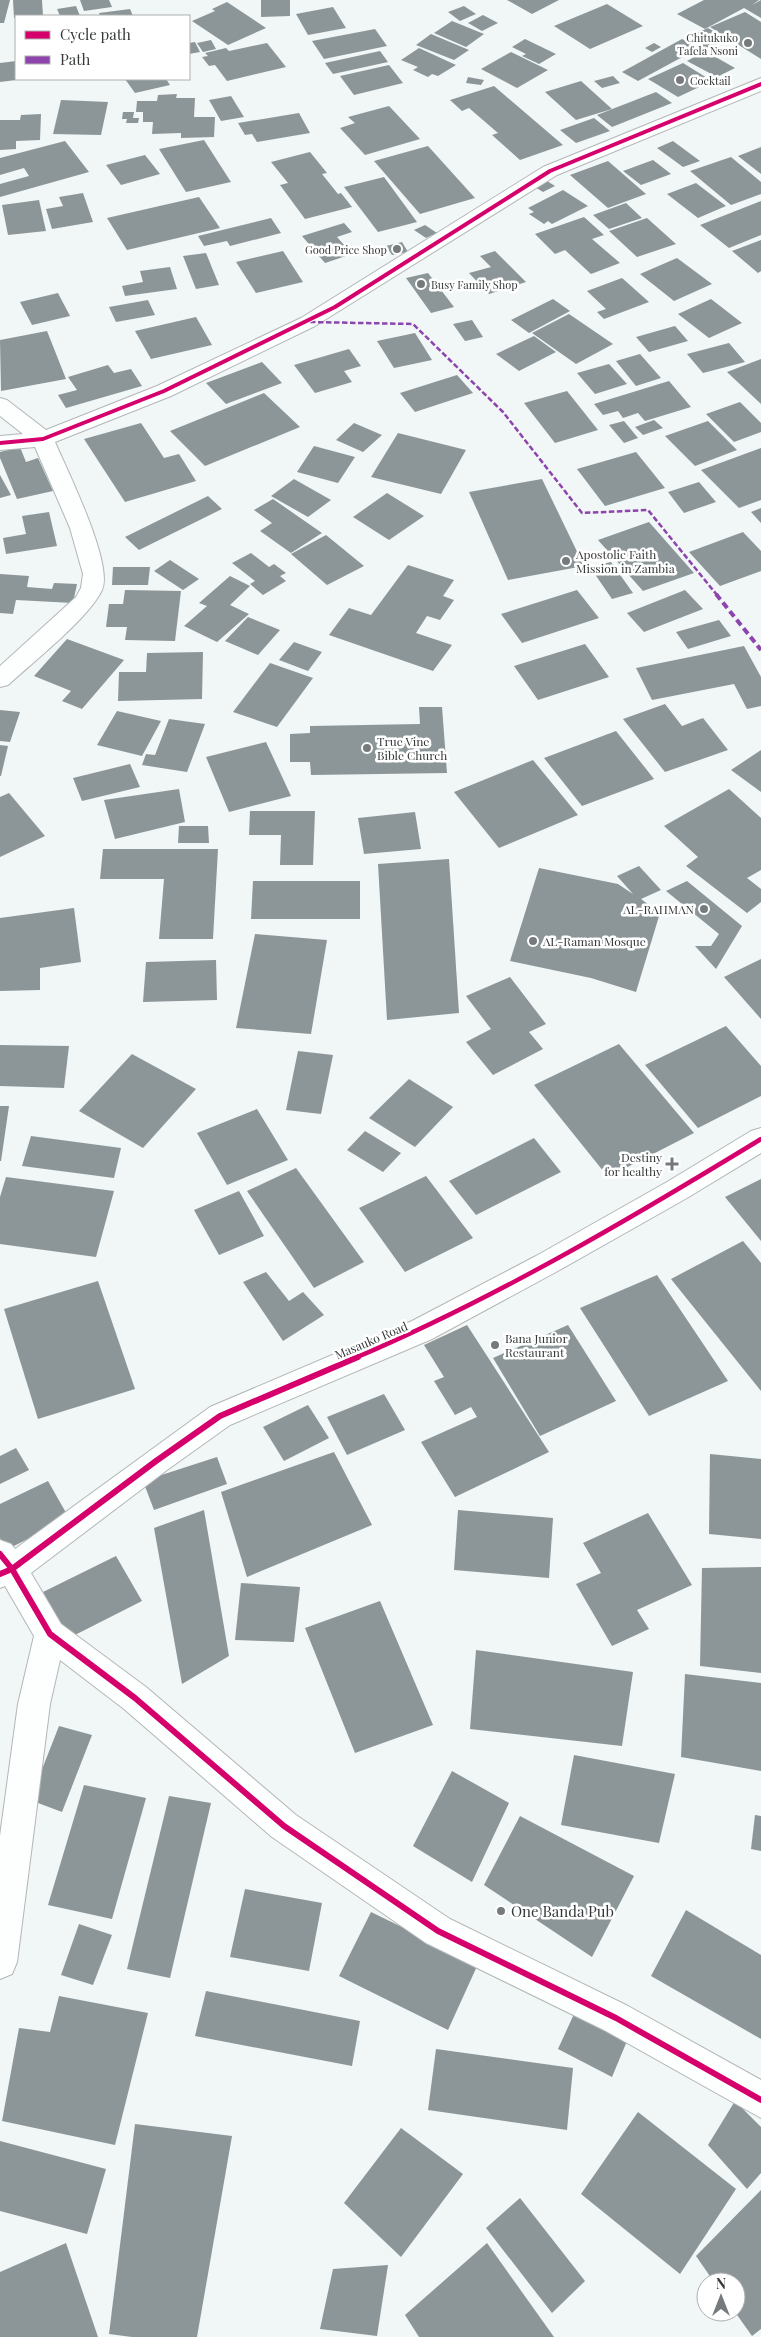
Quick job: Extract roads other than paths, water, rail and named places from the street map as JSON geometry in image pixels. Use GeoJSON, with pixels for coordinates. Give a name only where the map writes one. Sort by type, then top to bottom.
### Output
{"type":"FeatureCollection","features":[{"type":"Feature","properties":{"kind":"street"},"geometry":{"type":"LineString","coordinates":[[0,443],[43,439],[164,391],[308,322],[424,252],[550,171],[761,84]]}},
{"type":"Feature","properties":{"kind":"street"},"geometry":{"type":"LineString","coordinates":[[0,405],[43,439],[81,528],[94,574],[92,588],[84,602],[64,623],[0,679]]}},
{"type":"Feature","properties":{"kind":"street","name":"Masauko Road"},"geometry":{"type":"LineString","coordinates":[[4,1566],[220,1416],[422,1330],[611,1227],[761,1139]]}},
{"type":"Feature","properties":{"kind":"street"},"geometry":{"type":"LineString","coordinates":[[4,1566],[50,1634],[135,1698],[284,1826],[438,1931],[616,2018],[761,2100]]}},
{"type":"Feature","properties":{"kind":"street"},"geometry":{"type":"LineString","coordinates":[[0,1962],[34,1704],[50,1634]]}},
{"type":"Feature","properties":{"kind":"place","name":"Chitukuko Tafela Nsoni"},"geometry":{"type":"Point","coordinates":[748,43]}},
{"type":"Feature","properties":{"kind":"place","name":"Cocktail"},"geometry":{"type":"Point","coordinates":[680,80]}},
{"type":"Feature","properties":{"kind":"place","name":"Good Price Shop"},"geometry":{"type":"Point","coordinates":[397,249]}},
{"type":"Feature","properties":{"kind":"place","name":"Busy Family Shop"},"geometry":{"type":"Point","coordinates":[421,284]}},
{"type":"Feature","properties":{"kind":"place","name":"Apostolic Faith Mission in Zambia"},"geometry":{"type":"Point","coordinates":[566,561]}},
{"type":"Feature","properties":{"kind":"place","name":"True Vine Bible Church"},"geometry":{"type":"Point","coordinates":[367,748]}},
{"type":"Feature","properties":{"kind":"place","name":"AL-RAHMAN"},"geometry":{"type":"Point","coordinates":[704,909]}},
{"type":"Feature","properties":{"kind":"place","name":"AL-Raman Mosque"},"geometry":{"type":"Point","coordinates":[533,941]}},
{"type":"Feature","properties":{"kind":"place","name":"Destiny for healthy"},"geometry":{"type":"Point","coordinates":[672,1164]}},
{"type":"Feature","properties":{"kind":"place","name":"Bana Junior Restaurant"},"geometry":{"type":"Point","coordinates":[495,1345]}},
{"type":"Feature","properties":{"kind":"place","name":"One Banda Pub"},"geometry":{"type":"Point","coordinates":[501,1911]}}]}
